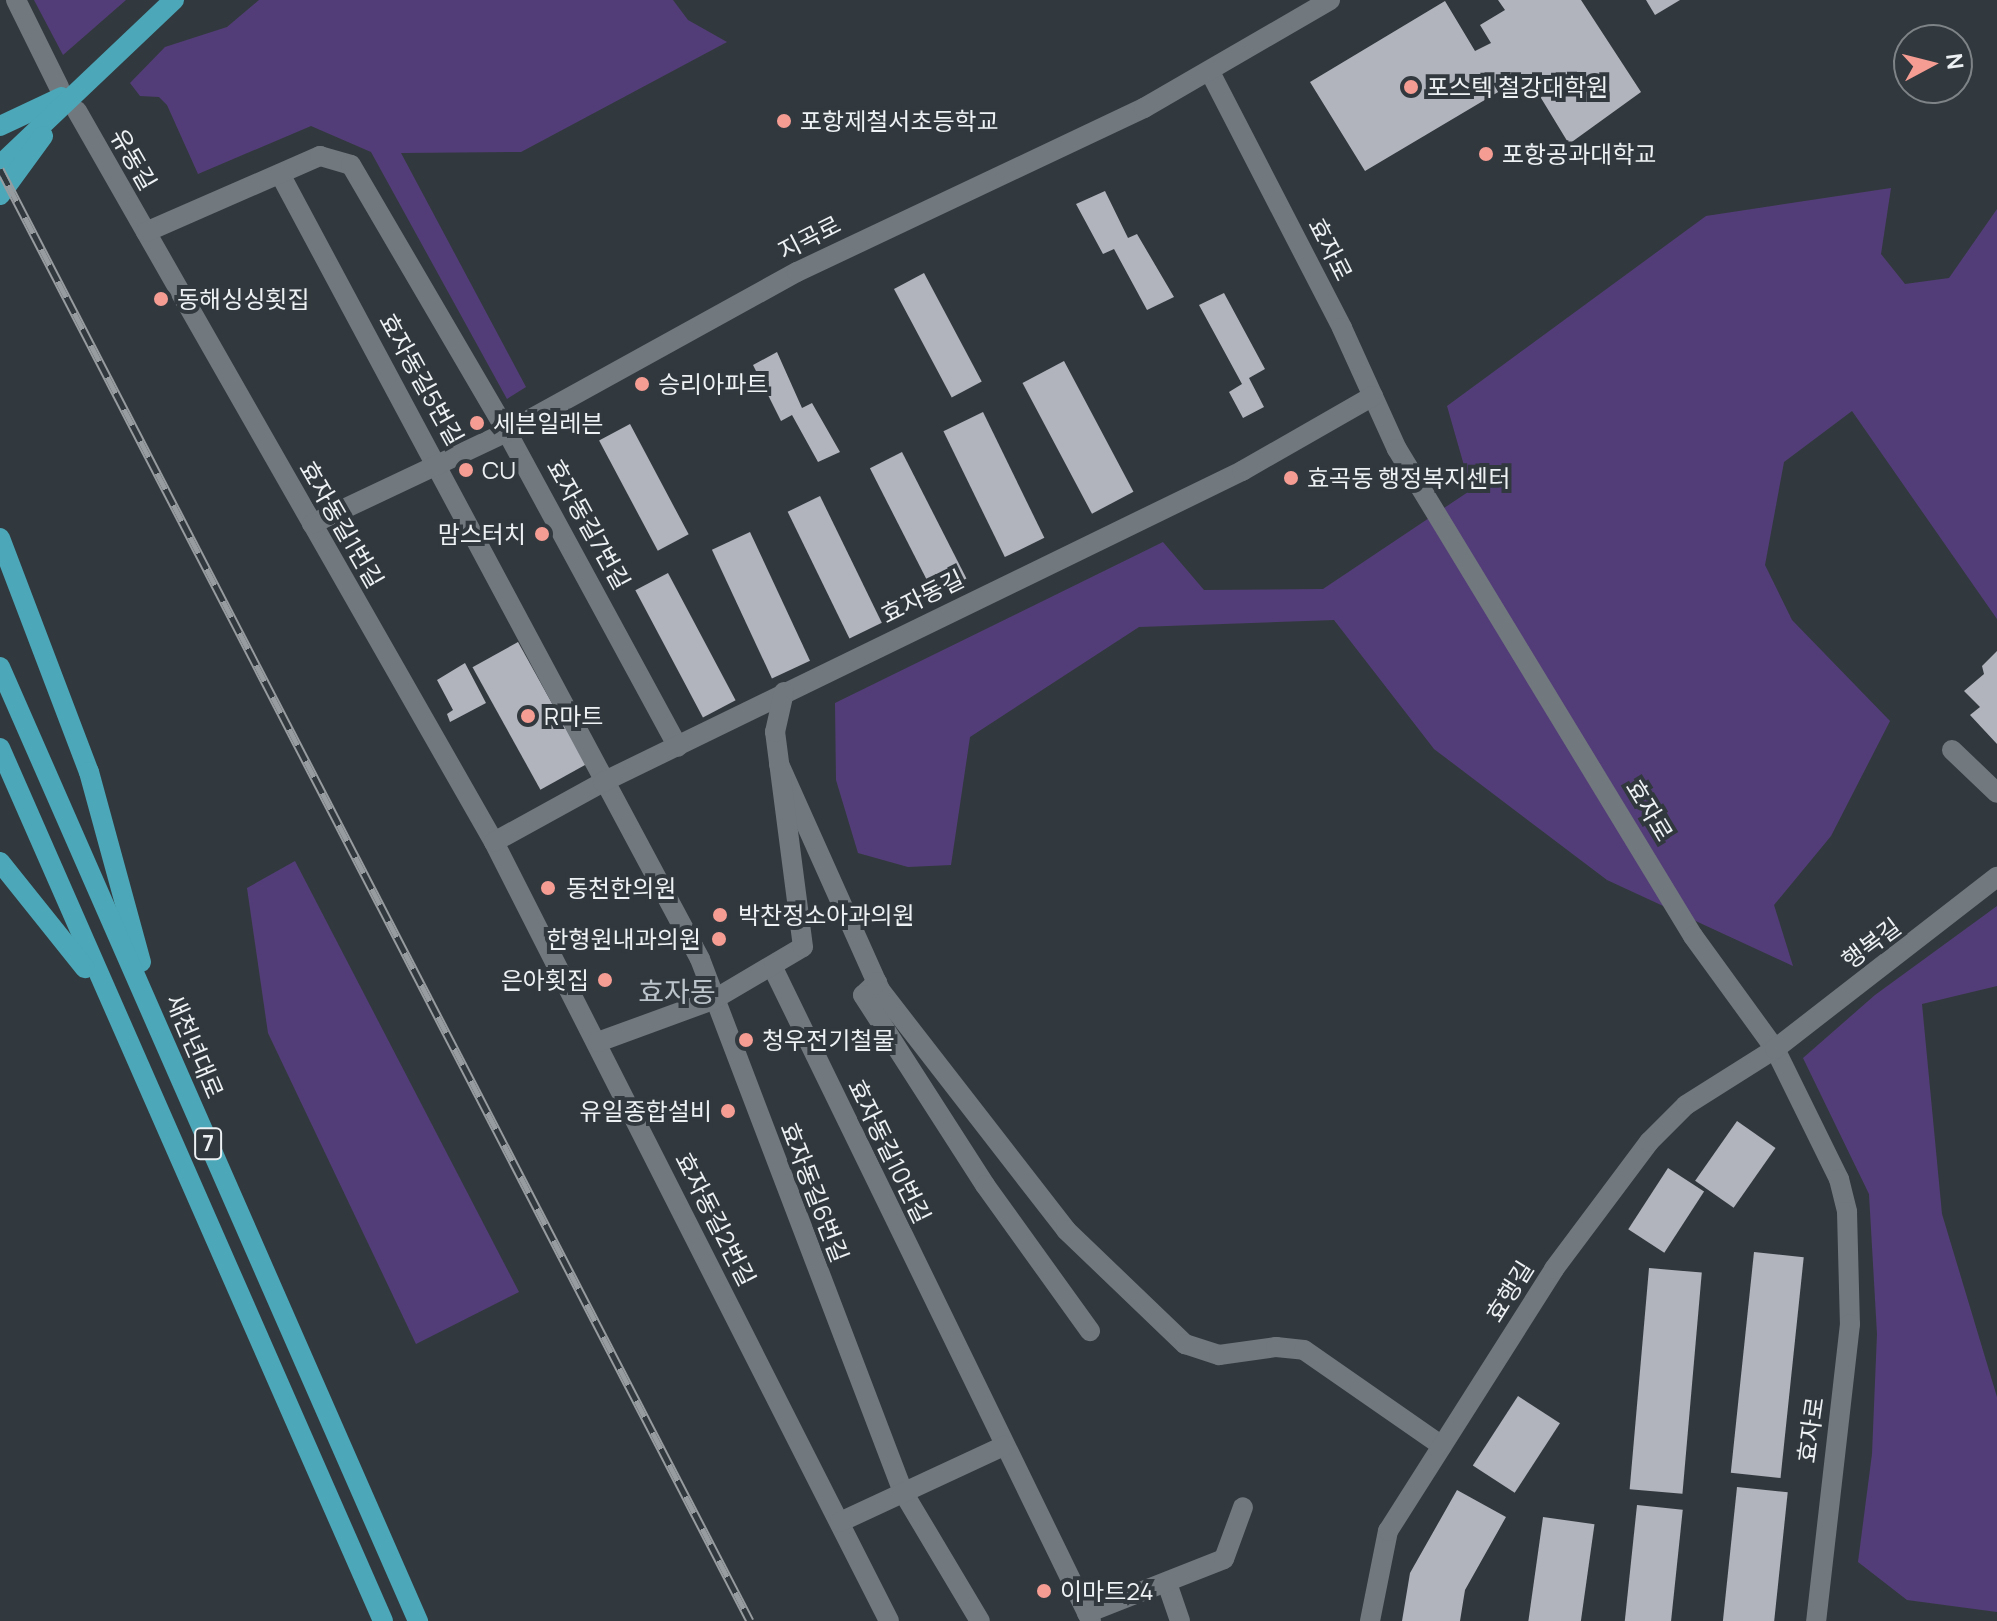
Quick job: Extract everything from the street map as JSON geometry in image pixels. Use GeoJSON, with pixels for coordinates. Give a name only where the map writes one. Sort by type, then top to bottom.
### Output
{"type":"FeatureCollection","features":[{"type":"Feature","properties":{"kind":"main road"},"geometry":{"type":"LineString","coordinates":[[0,165],[174,0]]}},
{"type":"Feature","properties":{"kind":"main road"},"geometry":{"type":"LineString","coordinates":[[0,126],[71,96]]}},
{"type":"Feature","properties":{"kind":"main road"},"geometry":{"type":"LineString","coordinates":[[0,195],[71,96]]}},
{"type":"Feature","properties":{"kind":"main road"},"geometry":{"type":"LineString","coordinates":[[0,538],[89,772],[162,1035]]}},
{"type":"Feature","properties":{"kind":"main road","name":"새천년대로"},"geometry":{"type":"LineString","coordinates":[[0,667],[418,1621]]}},
{"type":"Feature","properties":{"kind":"main road","name":"7"},"geometry":{"type":"LineString","coordinates":[[0,748],[142,1065],[383,1621]]}},
{"type":"Feature","properties":{"kind":"main road"},"geometry":{"type":"LineString","coordinates":[[0,862],[76,952],[142,1065]]}},
{"type":"Feature","properties":{"kind":"street","name":"유동길"},"geometry":{"type":"LineString","coordinates":[[16,0],[146,232]]}},
{"type":"Feature","properties":{"kind":"street","name":"지곡로"},"geometry":{"type":"LineString","coordinates":[[312,524],[507,432],[797,272],[1210,72],[1330,0]]}},
{"type":"Feature","properties":{"kind":"street","name":"효자로"},"geometry":{"type":"LineString","coordinates":[[1210,72],[1373,396],[1457,552],[1615,800],[1693,936],[1775,1049],[1823,1142],[1847,1212],[1850,1324],[1816,1621]]}},
{"type":"Feature","properties":{"kind":"street","name":"효자동길7번길"},"geometry":{"type":"LineString","coordinates":[[280,174],[320,156],[351,165],[507,432],[678,747]]}},
{"type":"Feature","properties":{"kind":"street"},"geometry":{"type":"LineString","coordinates":[[146,232],[280,174]]}},
{"type":"Feature","properties":{"kind":"street","name":"효자동길5번길"},"geometry":{"type":"LineString","coordinates":[[280,174],[439,464],[603,782]]}},
{"type":"Feature","properties":{"kind":"street","name":"효자동길1번길"},"geometry":{"type":"LineString","coordinates":[[146,232],[494,842]]}},
{"type":"Feature","properties":{"kind":"street","name":"효자동길"},"geometry":{"type":"LineString","coordinates":[[494,842],[603,782],[784,692],[1242,471],[1373,396]]}},
{"type":"Feature","properties":{"kind":"street"},"geometry":{"type":"LineString","coordinates":[[598,1042],[713,1000],[773,968],[803,947],[775,732],[784,692]]}},
{"type":"Feature","properties":{"kind":"street"},"geometry":{"type":"LineString","coordinates":[[1952,750],[1997,793]]}},
{"type":"Feature","properties":{"kind":"street"},"geometry":{"type":"LineString","coordinates":[[779,764],[877,982],[931,1060],[1066,1230],[1185,1344],[1219,1355],[1276,1347],[1304,1350],[1442,1446]]}},
{"type":"Feature","properties":{"kind":"street","name":"효자동길6번길"},"geometry":{"type":"LineString","coordinates":[[603,782],[700,959],[713,1000],[903,1492],[980,1621]]}},
{"type":"Feature","properties":{"kind":"street","name":"효자동길2번길"},"geometry":{"type":"LineString","coordinates":[[494,842],[889,1621]]}},
{"type":"Feature","properties":{"kind":"street","name":"행복길"},"geometry":{"type":"LineString","coordinates":[[1775,1049],[1997,877]]}},
{"type":"Feature","properties":{"kind":"street","name":"효자동길10번길"},"geometry":{"type":"LineString","coordinates":[[773,968],[1089,1617]]}},
{"type":"Feature","properties":{"kind":"street"},"geometry":{"type":"LineString","coordinates":[[877,982],[863,995],[985,1185],[1090,1331]]}},
{"type":"Feature","properties":{"kind":"street","name":"효행길"},"geometry":{"type":"LineString","coordinates":[[1370,1621],[1388,1531],[1554,1269],[1649,1142],[1686,1105],[1775,1049]]}},
{"type":"Feature","properties":{"kind":"street"},"geometry":{"type":"LineString","coordinates":[[840,1522],[1004,1446]]}},
{"type":"Feature","properties":{"kind":"street"},"geometry":{"type":"LineString","coordinates":[[1089,1617],[1224,1559],[1243,1507]]}},
{"type":"Feature","properties":{"kind":"street"},"geometry":{"type":"LineString","coordinates":[[1167,1583],[1180,1621]]}},
{"type":"Feature","properties":{"kind":"shaded area"},"geometry":{"type":"Polygon","coordinates":[[[34,0],[126,0],[63,55],[34,0]]]}},
{"type":"Feature","properties":{"kind":"shaded area"},"geometry":{"type":"Polygon","coordinates":[[[259,0],[673,0],[688,20],[727,42],[521,152],[401,153],[526,387],[507,399],[371,152],[311,126],[198,174],[167,105],[159,97],[140,96],[130,83],[165,47],[227,27],[259,0]]]}},
{"type":"Feature","properties":{"kind":"shaded area"},"geometry":{"type":"Polygon","coordinates":[[[1891,188],[1881,254],[1905,284],[1949,278],[1997,209],[1997,619],[1852,411],[1784,462],[1765,565],[1792,620],[1890,721],[1831,836],[1774,905],[1793,966],[1607,880],[1434,749],[1334,620],[1139,627],[970,737],[951,865],[908,867],[858,853],[836,780],[835,703],[1163,542],[1204,590],[1323,589],[1471,490],[1447,406],[1706,216],[1891,188]]]}},
{"type":"Feature","properties":{"kind":"shaded area"},"geometry":{"type":"Polygon","coordinates":[[[295,861],[519,1292],[416,1344],[268,1033],[247,888],[295,861]]]}},
{"type":"Feature","properties":{"kind":"shaded area"},"geometry":{"type":"Polygon","coordinates":[[[1997,906],[1997,986],[1922,1004],[1942,1214],[1997,1397],[1997,1612],[1907,1600],[1858,1562],[1872,1454],[1877,1334],[1869,1194],[1803,1058],[1875,995],[1997,906]]]}},
{"type":"Feature","properties":{"kind":"building","name":"포스텍 철강대학원"},"geometry":{"type":"Polygon","coordinates":[[[1498,0],[1581,0],[1641,92],[1569,144],[1527,75],[1365,171],[1310,82],[1445,1],[1475,51],[1491,43],[1480,25],[1505,10],[1498,0]]]}},
{"type":"Feature","properties":{"kind":"building"},"geometry":{"type":"Polygon","coordinates":[[[1646,0],[1680,0],[1655,15],[1646,0]]]}},
{"type":"Feature","properties":{"kind":"building"},"geometry":{"type":"Polygon","coordinates":[[[1105,191],[1128,238],[1137,234],[1174,297],[1147,310],[1114,249],[1103,254],[1076,204],[1105,191]]]}},
{"type":"Feature","properties":{"kind":"building"},"geometry":{"type":"Polygon","coordinates":[[[924,273],[982,382],[952,398],[894,289],[924,273]]]}},
{"type":"Feature","properties":{"kind":"building"},"geometry":{"type":"Polygon","coordinates":[[[1224,293],[1265,369],[1249,378],[1264,407],[1243,418],[1229,392],[1242,384],[1199,305],[1224,293]]]}},
{"type":"Feature","properties":{"kind":"building"},"geometry":{"type":"Polygon","coordinates":[[[777,352],[802,408],[812,403],[840,452],[818,462],[792,415],[781,421],[753,365],[777,352]]]}},
{"type":"Feature","properties":{"kind":"building"},"geometry":{"type":"Polygon","coordinates":[[[1064,361],[1133,492],[1092,514],[1023,383],[1064,361]]]}},
{"type":"Feature","properties":{"kind":"building"},"geometry":{"type":"Polygon","coordinates":[[[983,412],[1044,538],[1005,557],[943,431],[983,412]]]}},
{"type":"Feature","properties":{"kind":"building"},"geometry":{"type":"Polygon","coordinates":[[[630,424],[689,534],[658,551],[599,440],[630,424]]]}},
{"type":"Feature","properties":{"kind":"building"},"geometry":{"type":"Polygon","coordinates":[[[902,452],[966,579],[934,595],[870,468],[902,452]]]}},
{"type":"Feature","properties":{"kind":"building"},"geometry":{"type":"Polygon","coordinates":[[[820,496],[882,623],[849,639],[788,512],[820,496]]]}},
{"type":"Feature","properties":{"kind":"building"},"geometry":{"type":"Polygon","coordinates":[[[750,532],[810,661],[772,678],[712,550],[750,532]]]}},
{"type":"Feature","properties":{"kind":"building"},"geometry":{"type":"Polygon","coordinates":[[[668,573],[736,700],[703,718],[635,590],[668,573]]]}},
{"type":"Feature","properties":{"kind":"building","name":"R마트"},"geometry":{"type":"Polygon","coordinates":[[[518,642],[586,764],[540,790],[473,667],[518,642]]]}},
{"type":"Feature","properties":{"kind":"building"},"geometry":{"type":"Polygon","coordinates":[[[1997,651],[1997,744],[1970,715],[1980,707],[1964,691],[1984,674],[1982,666],[1997,651]]]}},
{"type":"Feature","properties":{"kind":"building"},"geometry":{"type":"Polygon","coordinates":[[[465,663],[486,703],[450,722],[447,714],[453,710],[437,680],[465,663]]]}},
{"type":"Feature","properties":{"kind":"building"},"geometry":{"type":"Polygon","coordinates":[[[1737,1121],[1776,1148],[1734,1208],[1695,1181],[1737,1121]]]}},
{"type":"Feature","properties":{"kind":"building"},"geometry":{"type":"Polygon","coordinates":[[[1668,1168],[1704,1191],[1664,1253],[1628,1229],[1668,1168]]]}},
{"type":"Feature","properties":{"kind":"building"},"geometry":{"type":"Polygon","coordinates":[[[1754,1252],[1804,1257],[1781,1478],[1731,1473],[1754,1252]]]}},
{"type":"Feature","properties":{"kind":"building"},"geometry":{"type":"Polygon","coordinates":[[[1649,1268],[1702,1273],[1682,1494],[1630,1489],[1649,1268]]]}},
{"type":"Feature","properties":{"kind":"building"},"geometry":{"type":"Polygon","coordinates":[[[1518,1396],[1560,1423],[1515,1493],[1473,1466],[1518,1396]]]}},
{"type":"Feature","properties":{"kind":"building"},"geometry":{"type":"Polygon","coordinates":[[[1737,1487],[1788,1492],[1774,1621],[1723,1621],[1737,1487]]]}},
{"type":"Feature","properties":{"kind":"building"},"geometry":{"type":"Polygon","coordinates":[[[1457,1490],[1506,1517],[1465,1590],[1460,1621],[1402,1621],[1410,1573],[1457,1490]]]}},
{"type":"Feature","properties":{"kind":"building"},"geometry":{"type":"Polygon","coordinates":[[[1637,1505],[1683,1510],[1671,1621],[1625,1621],[1637,1505]]]}},
{"type":"Feature","properties":{"kind":"building"},"geometry":{"type":"Polygon","coordinates":[[[1543,1517],[1594,1524],[1581,1621],[1528,1621],[1543,1517]]]}},
{"type":"Feature","properties":{"kind":"railway"},"geometry":{"type":"LineString","coordinates":[[0,169],[750,1621]]}},
{"type":"Feature","properties":{"kind":"place","name":"포스텍 철강대학원"},"geometry":{"type":"Point","coordinates":[1411,87]}},
{"type":"Feature","properties":{"kind":"place","name":"포항제철서초등학교"},"geometry":{"type":"Point","coordinates":[784,121]}},
{"type":"Feature","properties":{"kind":"place","name":"포항공과대학교"},"geometry":{"type":"Point","coordinates":[1486,154]}},
{"type":"Feature","properties":{"kind":"place","name":"동해싱싱횟집"},"geometry":{"type":"Point","coordinates":[161,299]}},
{"type":"Feature","properties":{"kind":"place","name":"승리아파트"},"geometry":{"type":"Point","coordinates":[642,384]}},
{"type":"Feature","properties":{"kind":"place","name":"세븐일레븐"},"geometry":{"type":"Point","coordinates":[477,423]}},
{"type":"Feature","properties":{"kind":"place","name":"CU"},"geometry":{"type":"Point","coordinates":[466,470]}},
{"type":"Feature","properties":{"kind":"place","name":"효곡동 행정복지센터"},"geometry":{"type":"Point","coordinates":[1291,478]}},
{"type":"Feature","properties":{"kind":"place","name":"맘스터치"},"geometry":{"type":"Point","coordinates":[542,534]}},
{"type":"Feature","properties":{"kind":"place","name":"R마트"},"geometry":{"type":"Point","coordinates":[528,716]}},
{"type":"Feature","properties":{"kind":"place","name":"동천한의원"},"geometry":{"type":"Point","coordinates":[548,888]}},
{"type":"Feature","properties":{"kind":"place","name":"박찬정소아과의원"},"geometry":{"type":"Point","coordinates":[720,915]}},
{"type":"Feature","properties":{"kind":"place","name":"한형원내과의원"},"geometry":{"type":"Point","coordinates":[719,939]}},
{"type":"Feature","properties":{"kind":"place","name":"은아횟집"},"geometry":{"type":"Point","coordinates":[605,980]}},
{"type":"Feature","properties":{"kind":"place","name":"청우전기철물"},"geometry":{"type":"Point","coordinates":[746,1040]}},
{"type":"Feature","properties":{"kind":"place","name":"유일종합설비"},"geometry":{"type":"Point","coordinates":[728,1111]}},
{"type":"Feature","properties":{"kind":"place","name":"이마트24"},"geometry":{"type":"Point","coordinates":[1044,1591]}},
{"type":"Feature","properties":{"kind":"district","name":"효자동"},"geometry":{"type":"Point","coordinates":[677,991]}}]}
